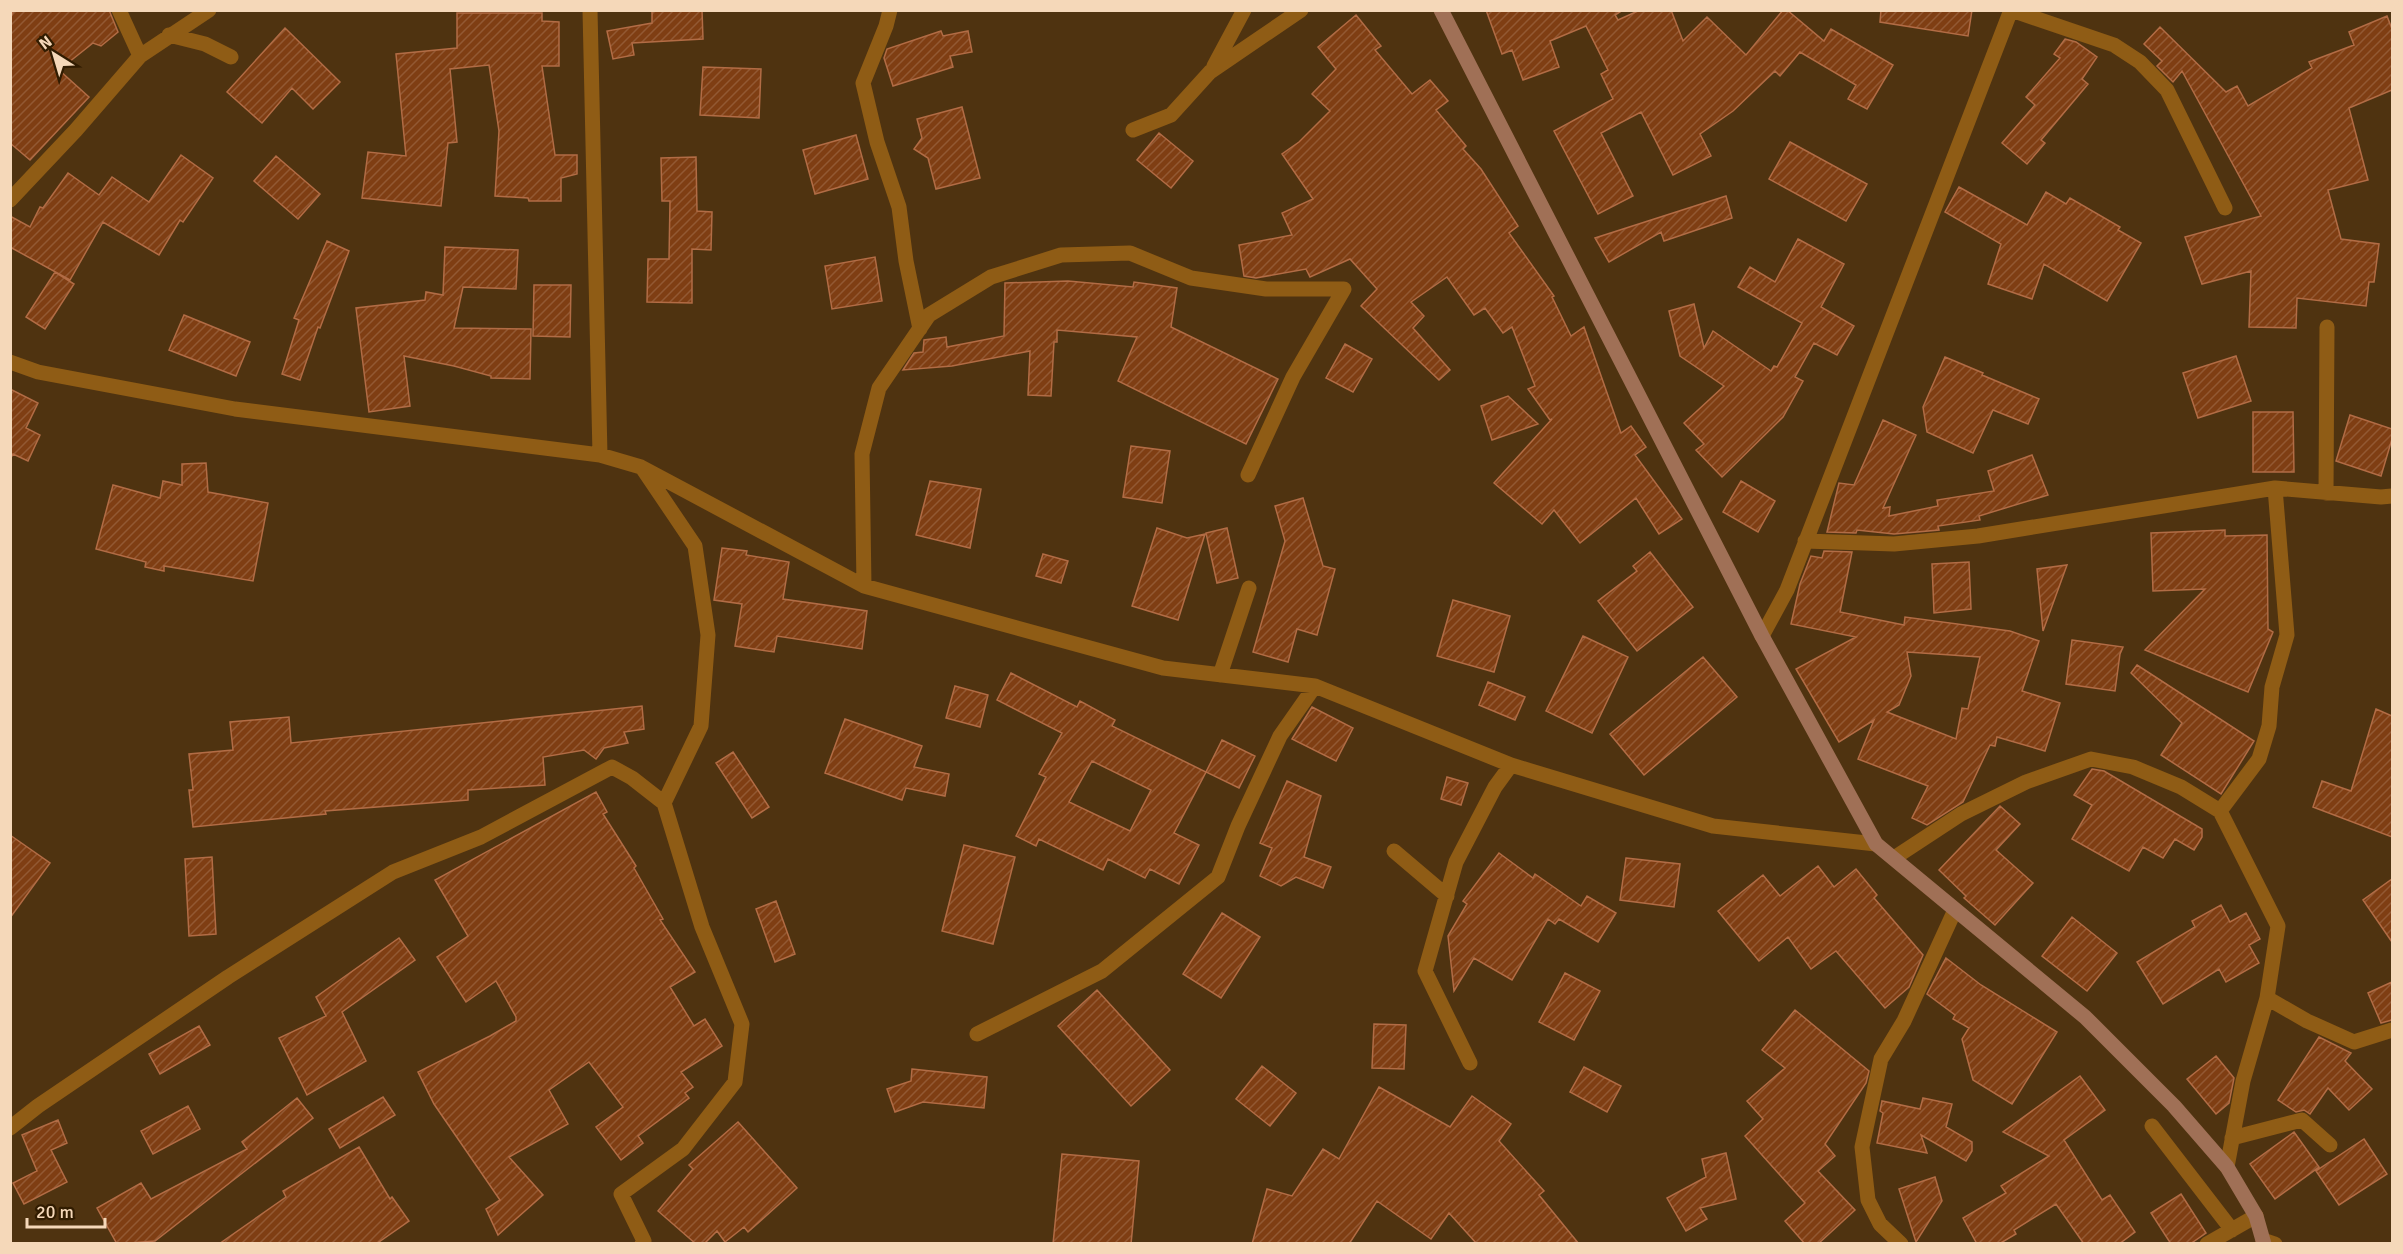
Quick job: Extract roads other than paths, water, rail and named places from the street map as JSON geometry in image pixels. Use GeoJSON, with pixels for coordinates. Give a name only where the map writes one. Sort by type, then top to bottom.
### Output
{"type":"FeatureCollection","features":[{"type":"Feature","properties":{"kind":"street"},"geometry":{"type":"LineString","coordinates":[[118,10],[140,56]]}},
{"type":"Feature","properties":{"kind":"street"},"geometry":{"type":"LineString","coordinates":[[10,200],[76,130],[140,56],[209,10]]}},
{"type":"Feature","properties":{"kind":"street"},"geometry":{"type":"LineString","coordinates":[[590,10],[600,455]]}},
{"type":"Feature","properties":{"kind":"street"},"geometry":{"type":"LineString","coordinates":[[890,10],[863,83],[877,142],[899,207],[906,261],[920,329]]}},
{"type":"Feature","properties":{"kind":"street"},"geometry":{"type":"LineString","coordinates":[[1133,130],[1171,115],[1210,72],[1244,10]]}},
{"type":"Feature","properties":{"kind":"street"},"geometry":{"type":"LineString","coordinates":[[1210,72],[1301,10]]}},
{"type":"Feature","properties":{"kind":"street"},"geometry":{"type":"LineString","coordinates":[[1441,10],[1762,636],[1876,844],[2085,1017],[2174,1106],[2227,1167],[2256,1216],[2267,1242]]}},
{"type":"Feature","properties":{"kind":"street"},"geometry":{"type":"LineString","coordinates":[[1762,636],[1787,590],[2011,10],[2114,45],[2140,62],[2167,90],[2224,208]]}},
{"type":"Feature","properties":{"kind":"street"},"geometry":{"type":"LineString","coordinates":[[169,35],[205,44],[231,57]]}},
{"type":"Feature","properties":{"kind":"street"},"geometry":{"type":"LineString","coordinates":[[864,586],[862,454],[879,388],[929,315],[991,277],[1061,255],[1130,253],[1191,278],[1266,289],[1344,290],[1293,377],[1248,475]]}},
{"type":"Feature","properties":{"kind":"street"},"geometry":{"type":"LineString","coordinates":[[2326,493],[2327,327]]}},
{"type":"Feature","properties":{"kind":"street"},"geometry":{"type":"LineString","coordinates":[[10,362],[38,372],[235,409],[600,455],[641,466],[864,586],[1162,668],[1316,686],[1511,765],[1713,826],[1876,844]]}},
{"type":"Feature","properties":{"kind":"street"},"geometry":{"type":"LineString","coordinates":[[641,466],[695,546],[708,635],[701,726],[664,803]]}},
{"type":"Feature","properties":{"kind":"street"},"geometry":{"type":"LineString","coordinates":[[1805,542],[1894,544],[1978,536],[2275,488],[2392,496]]}},
{"type":"Feature","properties":{"kind":"street"},"geometry":{"type":"LineString","coordinates":[[2220,812],[2259,759],[2269,726],[2272,687],[2287,635],[2275,488]]}},
{"type":"Feature","properties":{"kind":"street"},"geometry":{"type":"LineString","coordinates":[[1220,675],[1249,588]]}},
{"type":"Feature","properties":{"kind":"street"},"geometry":{"type":"LineString","coordinates":[[977,1034],[1102,971],[1218,877],[1238,826],[1280,736],[1316,686]]}},
{"type":"Feature","properties":{"kind":"street"},"geometry":{"type":"LineString","coordinates":[[1894,858],[1961,814],[2026,782],[2091,759],[2133,768],[2181,786],[2220,812],[2278,926],[2267,998],[2242,1081],[2227,1167]]}},
{"type":"Feature","properties":{"kind":"street"},"geometry":{"type":"LineString","coordinates":[[1470,1063],[1425,971],[1456,862],[1495,787],[1511,765]]}},
{"type":"Feature","properties":{"kind":"street"},"geometry":{"type":"LineString","coordinates":[[10,1128],[38,1106],[228,977],[393,872],[481,837],[612,767],[632,778],[664,803],[702,927],[742,1024],[735,1082],[682,1149],[621,1194],[644,1241],[642,1244]]}},
{"type":"Feature","properties":{"kind":"street"},"geometry":{"type":"LineString","coordinates":[[1394,851],[1447,896]]}},
{"type":"Feature","properties":{"kind":"street"},"geometry":{"type":"LineString","coordinates":[[1901,1244],[1880,1224],[1868,1200],[1862,1147],[1881,1059],[1904,1021],[1955,910]]}},
{"type":"Feature","properties":{"kind":"street"},"geometry":{"type":"LineString","coordinates":[[2267,998],[2307,1021],[2354,1042],[2392,1030]]}},
{"type":"Feature","properties":{"kind":"street"},"geometry":{"type":"LineString","coordinates":[[2232,1138],[2302,1120],[2330,1145]]}},
{"type":"Feature","properties":{"kind":"street"},"geometry":{"type":"LineString","coordinates":[[2152,1126],[2232,1230]]}},
{"type":"Feature","properties":{"kind":"street"},"geometry":{"type":"LineString","coordinates":[[2207,1244],[2256,1216]]}}]}
